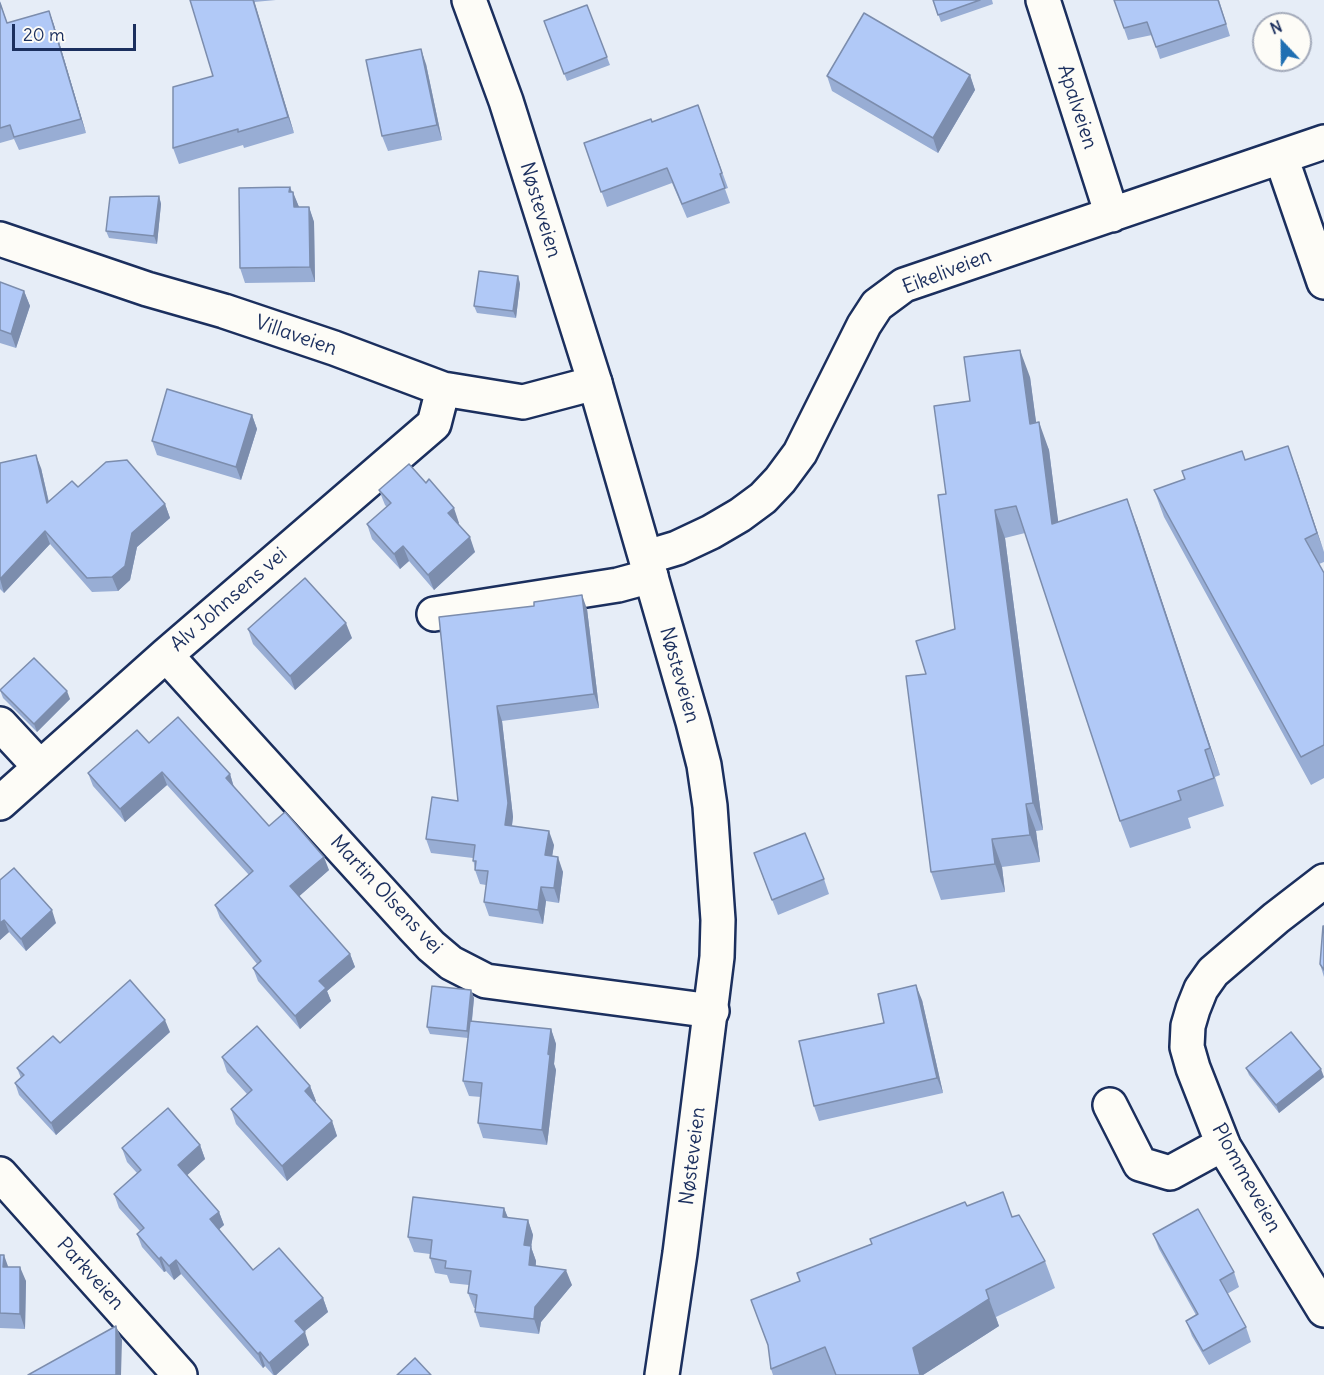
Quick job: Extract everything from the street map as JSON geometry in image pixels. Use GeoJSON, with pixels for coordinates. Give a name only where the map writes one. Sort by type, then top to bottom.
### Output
{"type":"FeatureCollection","features":[{"type":"Feature","properties":{"kind":"street","name":"Nøsteveien"},"geometry":{"type":"LineString","coordinates":[[469,0],[506,101],[595,383],[698,744],[710,806],[718,920],[717,957],[712,1011],[662,1375]]}},
{"type":"Feature","properties":{"kind":"street","name":"Apalveien"},"geometry":{"type":"LineString","coordinates":[[1043,0],[1112,215]]}},
{"type":"Feature","properties":{"kind":"street","name":"Eikeliveien"},"geometry":{"type":"LineString","coordinates":[[434,614],[618,585],[677,548],[730,521],[763,498],[800,453],[864,325],[877,305],[904,285],[1324,142]]}},
{"type":"Feature","properties":{"kind":"street"},"geometry":{"type":"LineString","coordinates":[[1281,157],[1324,282]]}},
{"type":"Feature","properties":{"kind":"street","name":"Villaveien"},"geometry":{"type":"LineString","coordinates":[[0,239],[147,289],[224,311],[334,348],[443,389],[524,402],[595,383]]}},
{"type":"Feature","properties":{"kind":"street","name":"Alv Johnsens vei"},"geometry":{"type":"LineString","coordinates":[[0,802],[166,655],[434,424],[443,389]]}},
{"type":"Feature","properties":{"kind":"street","name":"Martin Olsens vei"},"geometry":{"type":"LineString","coordinates":[[166,655],[414,928],[451,963],[486,981],[712,1011]]}},
{"type":"Feature","properties":{"kind":"street"},"geometry":{"type":"LineString","coordinates":[[0,724],[39,766]]}},
{"type":"Feature","properties":{"kind":"street","name":"Plommeveien"},"geometry":{"type":"LineString","coordinates":[[1324,881],[1276,918],[1213,972],[1201,989],[1188,1026],[1187,1047],[1192,1068],[1223,1144],[1324,1310]]}},
{"type":"Feature","properties":{"kind":"street"},"geometry":{"type":"LineString","coordinates":[[1110,1105],[1140,1164],[1170,1173],[1223,1144]]}},
{"type":"Feature","properties":{"kind":"street","name":"Parkveien"},"geometry":{"type":"LineString","coordinates":[[0,1174],[180,1375]]}},
{"type":"Feature","properties":{"kind":"building"},"geometry":{"type":"Polygon","coordinates":[[[190,0],[253,0],[288,117],[173,148],[173,87],[213,76],[190,0]]]}},
{"type":"Feature","properties":{"kind":"building"},"geometry":{"type":"Polygon","coordinates":[[[933,0],[980,0],[938,15],[933,0]]]}},
{"type":"Feature","properties":{"kind":"building"},"geometry":{"type":"Polygon","coordinates":[[[1114,0],[1218,0],[1226,24],[1156,47],[1147,22],[1124,28],[1114,0]]]}},
{"type":"Feature","properties":{"kind":"building"},"geometry":{"type":"Polygon","coordinates":[[[0,3],[7,23],[49,11],[81,119],[14,137],[10,125],[0,128],[0,3]]]}},
{"type":"Feature","properties":{"kind":"building"},"geometry":{"type":"Polygon","coordinates":[[[587,5],[607,57],[564,74],[544,21],[587,5]]]}},
{"type":"Feature","properties":{"kind":"building"},"geometry":{"type":"Polygon","coordinates":[[[864,13],[970,75],[933,138],[827,76],[864,13]]]}},
{"type":"Feature","properties":{"kind":"building"},"geometry":{"type":"Polygon","coordinates":[[[421,49],[437,125],[382,136],[366,60],[421,49]]]}},
{"type":"Feature","properties":{"kind":"building"},"geometry":{"type":"Polygon","coordinates":[[[698,105],[725,188],[682,204],[667,168],[601,192],[584,143],[698,105]]]}},
{"type":"Feature","properties":{"kind":"building"},"geometry":{"type":"Polygon","coordinates":[[[290,187],[289,192],[293,192],[294,207],[309,207],[310,267],[240,268],[239,188],[290,187]]]}},
{"type":"Feature","properties":{"kind":"building"},"geometry":{"type":"Polygon","coordinates":[[[159,196],[154,236],[106,231],[110,197],[159,196]]]}},
{"type":"Feature","properties":{"kind":"building"},"geometry":{"type":"Polygon","coordinates":[[[479,271],[518,276],[513,311],[474,306],[479,271]]]}},
{"type":"Feature","properties":{"kind":"building"},"geometry":{"type":"Polygon","coordinates":[[[0,282],[24,291],[11,334],[0,330],[0,282]]]}},
{"type":"Feature","properties":{"kind":"building"},"geometry":{"type":"Polygon","coordinates":[[[1020,350],[1030,424],[1039,422],[1052,524],[1127,499],[1210,748],[1205,750],[1214,778],[1178,791],[1181,800],[1120,821],[1016,506],[995,510],[1033,803],[1026,804],[1030,835],[992,839],[995,864],[931,872],[906,676],[926,674],[916,641],[955,629],[938,495],[946,494],[934,406],[970,401],[964,357],[1020,350]]]}},
{"type":"Feature","properties":{"kind":"building"},"geometry":{"type":"Polygon","coordinates":[[[167,389],[252,415],[236,467],[152,441],[167,389]]]}},
{"type":"Feature","properties":{"kind":"building"},"geometry":{"type":"Polygon","coordinates":[[[1288,446],[1317,533],[1305,539],[1324,573],[1324,745],[1301,757],[1154,490],[1185,479],[1182,471],[1242,451],[1245,460],[1288,446]]]}},
{"type":"Feature","properties":{"kind":"building"},"geometry":{"type":"Polygon","coordinates":[[[36,455],[47,503],[72,481],[78,487],[106,462],[127,460],[165,504],[132,533],[125,566],[112,577],[87,578],[45,531],[0,579],[0,463],[36,455]]]}},
{"type":"Feature","properties":{"kind":"building"},"geometry":{"type":"Polygon","coordinates":[[[409,464],[426,483],[429,479],[454,508],[448,513],[470,537],[428,575],[403,546],[394,554],[367,524],[391,503],[379,490],[409,464]]]}},
{"type":"Feature","properties":{"kind":"building"},"geometry":{"type":"Polygon","coordinates":[[[305,578],[346,623],[290,676],[248,629],[305,578]]]}},
{"type":"Feature","properties":{"kind":"building"},"geometry":{"type":"Polygon","coordinates":[[[582,595],[594,694],[497,706],[508,803],[505,825],[549,831],[545,855],[558,857],[554,888],[541,887],[538,910],[484,902],[488,871],[475,870],[476,861],[473,861],[475,845],[426,839],[432,797],[458,801],[439,617],[534,606],[534,602],[582,595]]]}},
{"type":"Feature","properties":{"kind":"building"},"geometry":{"type":"Polygon","coordinates":[[[34,658],[67,691],[34,724],[0,690],[34,658]]]}},
{"type":"Feature","properties":{"kind":"building"},"geometry":{"type":"Polygon","coordinates":[[[178,717],[230,774],[226,778],[269,826],[285,812],[324,857],[290,886],[350,954],[319,981],[326,988],[295,1016],[253,968],[261,961],[215,905],[253,871],[162,772],[120,809],[88,773],[137,730],[149,743],[178,717]]]}},
{"type":"Feature","properties":{"kind":"building"},"geometry":{"type":"Polygon","coordinates":[[[805,833],[824,879],[772,900],[754,853],[805,833]]]}},
{"type":"Feature","properties":{"kind":"building"},"geometry":{"type":"Polygon","coordinates":[[[14,868],[52,910],[21,939],[4,920],[0,923],[0,880],[14,868]]]}},
{"type":"Feature","properties":{"kind":"building"},"geometry":{"type":"Polygon","coordinates":[[[1324,926],[1324,970],[1320,964],[1324,926]]]}},
{"type":"Feature","properties":{"kind":"building"},"geometry":{"type":"Polygon","coordinates":[[[130,980],[165,1020],[51,1123],[15,1083],[24,1075],[17,1068],[53,1036],[60,1043],[130,980]]]}},
{"type":"Feature","properties":{"kind":"building"},"geometry":{"type":"Polygon","coordinates":[[[916,985],[937,1078],[814,1106],[799,1041],[884,1023],[878,994],[916,985]]]}},
{"type":"Feature","properties":{"kind":"building"},"geometry":{"type":"Polygon","coordinates":[[[432,986],[471,990],[467,1031],[427,1027],[432,986]]]}},
{"type":"Feature","properties":{"kind":"building"},"geometry":{"type":"Polygon","coordinates":[[[470,1021],[551,1029],[542,1130],[478,1123],[482,1083],[463,1081],[470,1021]]]}},
{"type":"Feature","properties":{"kind":"building"},"geometry":{"type":"Polygon","coordinates":[[[257,1026],[310,1086],[305,1091],[332,1121],[282,1166],[231,1109],[252,1090],[222,1057],[257,1026]]]}},
{"type":"Feature","properties":{"kind":"building"},"geometry":{"type":"Polygon","coordinates":[[[1291,1032],[1321,1069],[1276,1105],[1246,1068],[1291,1032]]]}},
{"type":"Feature","properties":{"kind":"building"},"geometry":{"type":"Polygon","coordinates":[[[168,1108],[200,1145],[178,1165],[219,1212],[210,1219],[253,1270],[279,1248],[323,1298],[295,1321],[305,1332],[269,1363],[260,1352],[258,1354],[176,1260],[169,1266],[161,1257],[159,1259],[137,1234],[144,1228],[114,1194],[141,1170],[122,1148],[168,1108]]]}},
{"type":"Feature","properties":{"kind":"building"},"geometry":{"type":"Polygon","coordinates":[[[1003,1192],[1012,1217],[1019,1215],[1045,1261],[986,1290],[989,1299],[913,1348],[920,1375],[836,1375],[825,1347],[771,1369],[768,1345],[751,1300],[800,1281],[797,1273],[872,1244],[870,1239],[965,1202],[967,1206],[1003,1192]]]}},
{"type":"Feature","properties":{"kind":"building"},"geometry":{"type":"Polygon","coordinates":[[[413,1197],[504,1208],[503,1217],[528,1220],[524,1245],[531,1246],[529,1265],[566,1270],[535,1307],[534,1319],[475,1312],[477,1295],[468,1293],[471,1271],[445,1268],[446,1261],[430,1258],[432,1240],[408,1237],[413,1197]]]}},
{"type":"Feature","properties":{"kind":"building"},"geometry":{"type":"Polygon","coordinates":[[[1198,1209],[1234,1272],[1220,1280],[1246,1327],[1203,1351],[1186,1321],[1198,1314],[1153,1234],[1198,1209]]]}},
{"type":"Feature","properties":{"kind":"building"},"geometry":{"type":"Polygon","coordinates":[[[0,1255],[4,1255],[3,1267],[20,1267],[20,1314],[0,1313],[0,1255]]]}},
{"type":"Feature","properties":{"kind":"building"},"geometry":{"type":"Polygon","coordinates":[[[116,1326],[116,1375],[28,1375],[116,1326]]]}},
{"type":"Feature","properties":{"kind":"building"},"geometry":{"type":"Polygon","coordinates":[[[415,1358],[431,1375],[397,1375],[415,1358]]]}}]}
